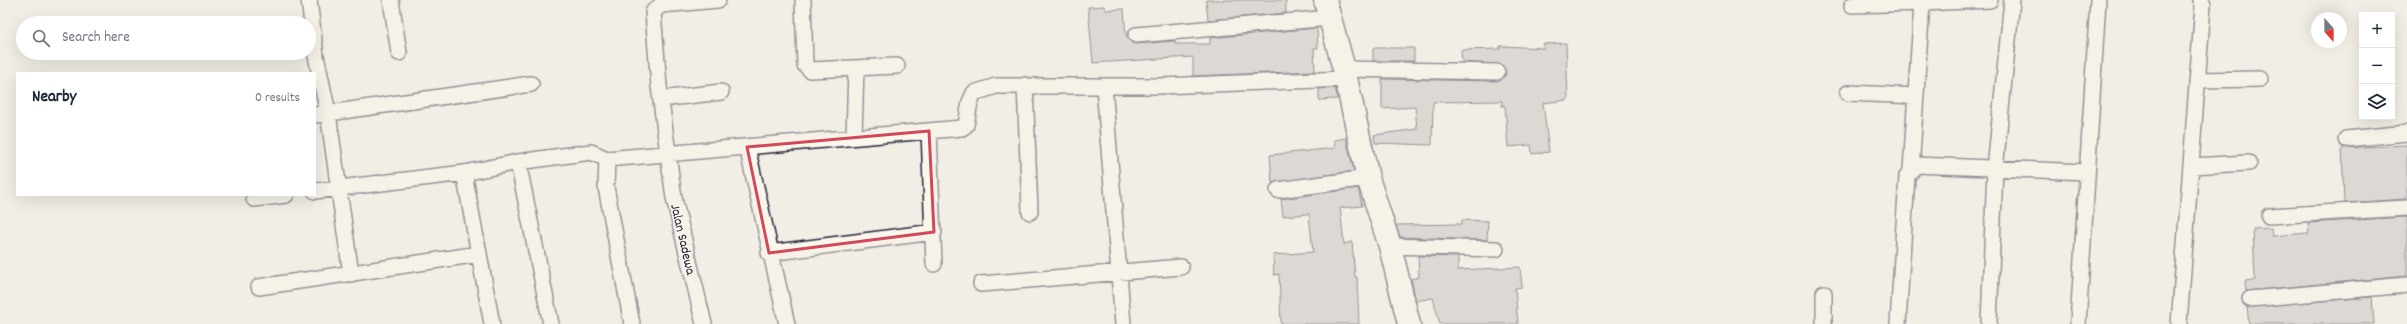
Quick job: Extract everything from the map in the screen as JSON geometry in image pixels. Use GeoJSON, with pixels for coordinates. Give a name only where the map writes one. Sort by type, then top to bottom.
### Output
{"type":"FeatureCollection","features":[{"type":"Feature","properties":{"kind":"street"},"geometry":{"type":"LineString","coordinates":[[309,0],[311,16]]}},
{"type":"Feature","properties":{"kind":"street"},"geometry":{"type":"LineString","coordinates":[[391,0],[399,53]]}},
{"type":"Feature","properties":{"kind":"street","name":"Jalan Sadewa"},"geometry":{"type":"LineString","coordinates":[[704,324],[674,198],[653,12],[661,5],[718,0]]}},
{"type":"Feature","properties":{"kind":"street"},"geometry":{"type":"LineString","coordinates":[[803,0],[805,66],[810,70],[816,71],[897,66]]}},
{"type":"Feature","properties":{"kind":"street"},"geometry":{"type":"LineString","coordinates":[[1852,5],[1922,4],[1990,0]]}},
{"type":"Feature","properties":{"kind":"street"},"geometry":{"type":"LineString","coordinates":[[1989,324],[1995,168],[2012,0]]}},
{"type":"Feature","properties":{"kind":"street"},"geometry":{"type":"LineString","coordinates":[[2078,324],[2086,172],[2098,0]]}},
{"type":"Feature","properties":{"kind":"street"},"geometry":{"type":"LineString","coordinates":[[2179,324],[2203,5],[2200,0]]}},
{"type":"Feature","properties":{"kind":"street"},"geometry":{"type":"LineString","coordinates":[[1911,170],[1922,4]]}},
{"type":"Feature","properties":{"kind":"street"},"geometry":{"type":"LineString","coordinates":[[1136,35],[1328,9],[1345,74],[1368,178],[1390,246],[1409,324]]}},
{"type":"Feature","properties":{"kind":"street"},"geometry":{"type":"LineString","coordinates":[[316,56],[322,114],[337,188],[351,274]]}},
{"type":"Feature","properties":{"kind":"street"},"geometry":{"type":"LineString","coordinates":[[854,136],[856,68]]}},
{"type":"Feature","properties":{"kind":"street"},"geometry":{"type":"LineString","coordinates":[[316,191],[464,173],[518,162],[591,152],[607,159],[854,136],[955,129],[966,125],[970,102],[974,93],[996,86],[1169,86],[1345,74],[1497,72]]}},
{"type":"Feature","properties":{"kind":"street"},"geometry":{"type":"LineString","coordinates":[[2197,80],[2260,79]]}},
{"type":"Feature","properties":{"kind":"street"},"geometry":{"type":"LineString","coordinates":[[322,114],[531,84]]}},
{"type":"Feature","properties":{"kind":"street"},"geometry":{"type":"LineString","coordinates":[[1025,86],[1030,212]]}},
{"type":"Feature","properties":{"kind":"street"},"geometry":{"type":"LineString","coordinates":[[1104,86],[1123,324]]}},
{"type":"Feature","properties":{"kind":"street"},"geometry":{"type":"LineString","coordinates":[[662,99],[721,92]]}},
{"type":"Feature","properties":{"kind":"street"},"geometry":{"type":"LineString","coordinates":[[1848,93],[1916,96]]}},
{"type":"Feature","properties":{"kind":"street"},"geometry":{"type":"LineString","coordinates":[[929,131],[934,232],[934,264]]}},
{"type":"Feature","properties":{"kind":"street"},"geometry":{"type":"LineString","coordinates":[[2346,139],[2407,133]]}},
{"type":"Feature","properties":{"kind":"street"},"geometry":{"type":"LineString","coordinates":[[747,147],[769,253],[787,324]]}},
{"type":"Feature","properties":{"kind":"street"},"geometry":{"type":"LineString","coordinates":[[607,159],[606,187],[632,324]]}},
{"type":"Feature","properties":{"kind":"street"},"geometry":{"type":"LineString","coordinates":[[518,162],[551,324]]}},
{"type":"Feature","properties":{"kind":"street"},"geometry":{"type":"LineString","coordinates":[[2191,166],[2249,163]]}},
{"type":"Feature","properties":{"kind":"street"},"geometry":{"type":"LineString","coordinates":[[1898,324],[1907,176],[1911,170],[1917,166],[2086,172]]}},
{"type":"Feature","properties":{"kind":"street"},"geometry":{"type":"LineString","coordinates":[[464,173],[492,324]]}},
{"type":"Feature","properties":{"kind":"street"},"geometry":{"type":"LineString","coordinates":[[1278,190],[1368,178]]}},
{"type":"Feature","properties":{"kind":"street"},"geometry":{"type":"LineString","coordinates":[[254,199],[278,196]]}},
{"type":"Feature","properties":{"kind":"street"},"geometry":{"type":"LineString","coordinates":[[2269,216],[2407,208]]}},
{"type":"Feature","properties":{"kind":"street"},"geometry":{"type":"LineString","coordinates":[[769,253],[934,232]]}},
{"type":"Feature","properties":{"kind":"street"},"geometry":{"type":"LineString","coordinates":[[1390,246],[1496,249]]}},
{"type":"Feature","properties":{"kind":"street"},"geometry":{"type":"LineString","coordinates":[[259,288],[479,254]]}},
{"type":"Feature","properties":{"kind":"street"},"geometry":{"type":"LineString","coordinates":[[981,284],[1181,267]]}},
{"type":"Feature","properties":{"kind":"street"},"geometry":{"type":"LineString","coordinates":[[2250,299],[2407,285]]}},
{"type":"Feature","properties":{"kind":"street"},"geometry":{"type":"LineString","coordinates":[[1824,293],[1824,324]]}},
{"type":"Feature","properties":{"kind":"highlighted area"},"geometry":{"type":"Polygon","coordinates":[[[929,131],[934,232],[769,253],[747,147],[929,131]]]}},
{"type":"Feature","properties":{"kind":"building"},"geometry":{"type":"Polygon","coordinates":[[[1206,0],[1286,0],[1286,13],[1208,20],[1206,0]]]}},
{"type":"Feature","properties":{"kind":"building"},"geometry":{"type":"Polygon","coordinates":[[[1104,6],[1105,10],[1124,9],[1126,36],[1132,43],[1136,44],[1175,41],[1175,44],[1210,44],[1210,38],[1317,28],[1318,48],[1314,48],[1315,71],[1193,76],[1193,57],[1093,63],[1088,7],[1104,6]]]}},
{"type":"Feature","properties":{"kind":"building"},"geometry":{"type":"Polygon","coordinates":[[[1566,43],[1568,100],[1543,103],[1549,152],[1532,154],[1531,145],[1508,147],[1505,106],[1502,106],[1502,101],[1433,102],[1432,145],[1375,143],[1374,135],[1417,129],[1415,107],[1382,109],[1382,79],[1497,81],[1504,77],[1506,73],[1502,65],[1462,62],[1461,50],[1500,49],[1500,46],[1544,48],[1543,44],[1566,43]]]}},
{"type":"Feature","properties":{"kind":"building"},"geometry":{"type":"Polygon","coordinates":[[[1373,48],[1414,48],[1414,61],[1373,61],[1373,48]]]}},
{"type":"Feature","properties":{"kind":"building"},"geometry":{"type":"Polygon","coordinates":[[[1335,88],[1338,99],[1319,100],[1319,89],[1335,88]]]}},
{"type":"Feature","properties":{"kind":"building"},"geometry":{"type":"Polygon","coordinates":[[[1346,138],[1354,171],[1272,183],[1270,155],[1335,148],[1334,140],[1346,138]]]}},
{"type":"Feature","properties":{"kind":"building"},"geometry":{"type":"Polygon","coordinates":[[[2407,145],[2407,199],[2344,203],[2342,148],[2407,145]]]}},
{"type":"Feature","properties":{"kind":"building"},"geometry":{"type":"Polygon","coordinates":[[[1358,188],[1362,206],[1340,208],[1344,244],[1352,242],[1355,277],[1357,277],[1359,324],[1281,324],[1279,274],[1274,275],[1273,255],[1313,252],[1309,214],[1283,216],[1281,199],[1358,188]]]}},
{"type":"Feature","properties":{"kind":"building"},"geometry":{"type":"Polygon","coordinates":[[[2407,217],[2407,276],[2246,291],[2245,281],[2255,280],[2253,229],[2271,228],[2272,236],[2309,233],[2308,223],[2407,217]]]}},
{"type":"Feature","properties":{"kind":"building"},"geometry":{"type":"Polygon","coordinates":[[[1462,220],[1488,221],[1487,240],[1400,237],[1396,225],[1462,224],[1462,220]]]}},
{"type":"Feature","properties":{"kind":"building"},"geometry":{"type":"Polygon","coordinates":[[[1418,256],[1458,257],[1458,270],[1520,267],[1522,287],[1515,288],[1518,324],[1440,324],[1433,298],[1416,301],[1411,279],[1419,277],[1418,256]]]}},
{"type":"Feature","properties":{"kind":"building"},"geometry":{"type":"Polygon","coordinates":[[[2372,297],[2374,324],[2249,324],[2247,307],[2372,297]]]}}]}
